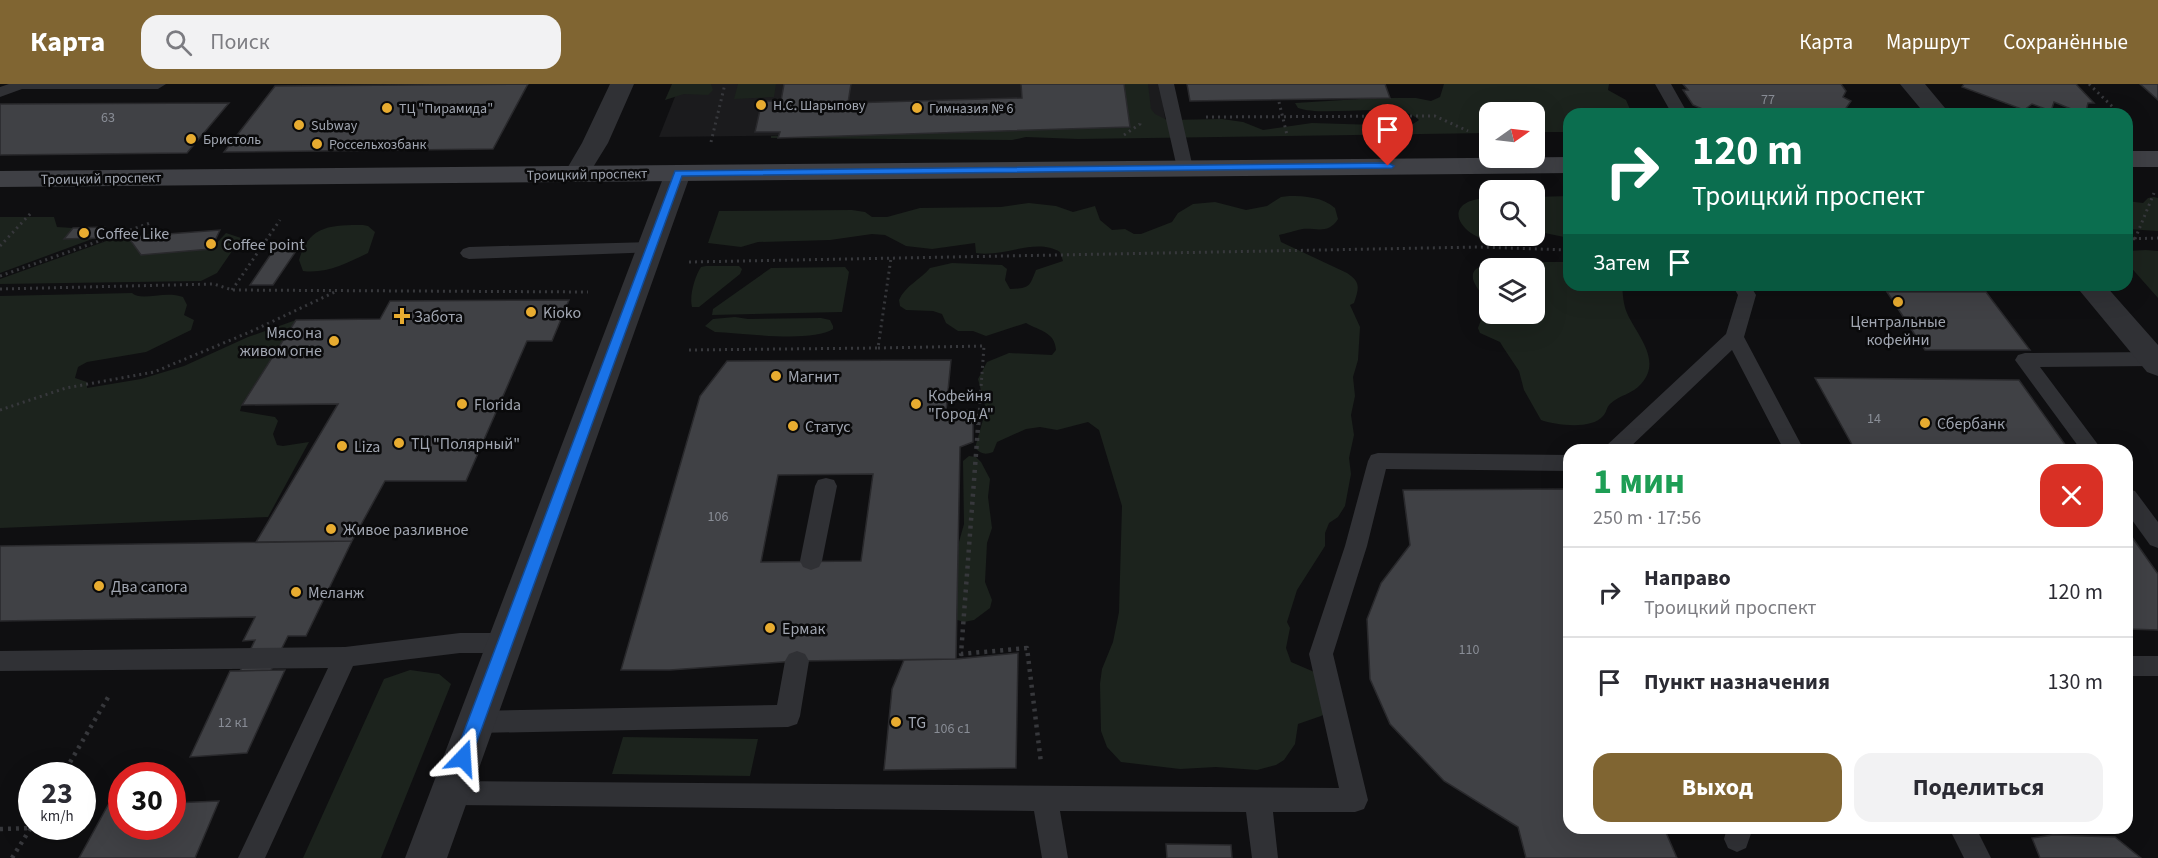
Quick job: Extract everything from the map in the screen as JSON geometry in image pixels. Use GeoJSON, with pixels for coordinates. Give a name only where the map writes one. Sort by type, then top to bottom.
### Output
{"type":"FeatureCollection","features":[{"type":"Feature","properties":{"kind":"main road"},"geometry":{"type":"LineString","coordinates":[[2133,159],[2158,159]]}},
{"type":"Feature","properties":{"kind":"main road","name":"Троицкий проспект"},"geometry":{"type":"LineString","coordinates":[[0,179],[578,172],[1563,165]]}},
{"type":"Feature","properties":{"kind":"street"},"geometry":{"type":"LineString","coordinates":[[578,172],[595,143],[622,84]]}},
{"type":"Feature","properties":{"kind":"street"},"geometry":{"type":"LineString","coordinates":[[1912,84],[1933,108]]}},
{"type":"Feature","properties":{"kind":"street"},"geometry":{"type":"LineString","coordinates":[[426,858],[678,173]]}},
{"type":"Feature","properties":{"kind":"street"},"geometry":{"type":"LineString","coordinates":[[2094,291],[2156,362]]}},
{"type":"Feature","properties":{"kind":"lane"},"geometry":{"type":"LineString","coordinates":[[0,92],[22,84],[158,84]]}},
{"type":"Feature","properties":{"kind":"lane"},"geometry":{"type":"LineString","coordinates":[[1166,84],[1185,168]]}},
{"type":"Feature","properties":{"kind":"lane"},"geometry":{"type":"LineString","coordinates":[[1663,84],[1677,108]]}},
{"type":"Feature","properties":{"kind":"lane"},"geometry":{"type":"LineString","coordinates":[[469,254],[651,248]]}},
{"type":"Feature","properties":{"kind":"lane"},"geometry":{"type":"LineString","coordinates":[[1620,444],[1735,337],[1747,295],[1745,291]]}},
{"type":"Feature","properties":{"kind":"lane"},"geometry":{"type":"LineString","coordinates":[[1735,337],[1791,444]]}},
{"type":"Feature","properties":{"kind":"lane"},"geometry":{"type":"LineString","coordinates":[[2088,444],[2025,360],[2156,362]]}},
{"type":"Feature","properties":{"kind":"lane"},"geometry":{"type":"LineString","coordinates":[[450,793],[1355,800],[1321,654],[1356,546],[1378,461],[1563,463]]}},
{"type":"Feature","properties":{"kind":"lane"},"geometry":{"type":"LineString","coordinates":[[811,561],[826,486]]}},
{"type":"Feature","properties":{"kind":"lane"},"geometry":{"type":"LineString","coordinates":[[2133,505],[2158,539]]}},
{"type":"Feature","properties":{"kind":"lane"},"geometry":{"type":"LineString","coordinates":[[0,661],[345,657],[460,643],[505,642]]}},
{"type":"Feature","properties":{"kind":"lane"},"geometry":{"type":"LineString","coordinates":[[250,858],[345,657]]}},
{"type":"Feature","properties":{"kind":"lane"},"geometry":{"type":"LineString","coordinates":[[476,722],[788,716],[797,661]]}},
{"type":"Feature","properties":{"kind":"lane"},"geometry":{"type":"LineString","coordinates":[[2133,666],[2158,666]]}},
{"type":"Feature","properties":{"kind":"lane"},"geometry":{"type":"LineString","coordinates":[[1045,799],[1055,858]]}},
{"type":"Feature","properties":{"kind":"lane"},"geometry":{"type":"LineString","coordinates":[[1258,800],[1265,858]]}},
{"type":"Feature","properties":{"kind":"lane"},"geometry":{"type":"LineString","coordinates":[[1965,834],[1977,858]]}},
{"type":"Feature","properties":{"kind":"path"},"geometry":{"type":"LineString","coordinates":[[711,142],[725,84]]}},
{"type":"Feature","properties":{"kind":"path"},"geometry":{"type":"LineString","coordinates":[[2089,84],[2114,108]]}},
{"type":"Feature","properties":{"kind":"path"},"geometry":{"type":"LineString","coordinates":[[1279,102],[1288,142]]}},
{"type":"Feature","properties":{"kind":"path"},"geometry":{"type":"LineString","coordinates":[[1121,136],[1140,124],[1139,114]]}},
{"type":"Feature","properties":{"kind":"path"},"geometry":{"type":"LineString","coordinates":[[1172,118],[1435,116],[1477,135]]}},
{"type":"Feature","properties":{"kind":"path"},"geometry":{"type":"LineString","coordinates":[[2157,186],[2135,239],[2158,238]]}},
{"type":"Feature","properties":{"kind":"path"},"geometry":{"type":"LineString","coordinates":[[0,246],[31,213]]}},
{"type":"Feature","properties":{"kind":"path"},"geometry":{"type":"LineString","coordinates":[[232,290],[280,220]]}},
{"type":"Feature","properties":{"kind":"path"},"geometry":{"type":"LineString","coordinates":[[0,276],[150,223]]}},
{"type":"Feature","properties":{"kind":"path"},"geometry":{"type":"LineString","coordinates":[[689,262],[1479,247],[1563,250]]}},
{"type":"Feature","properties":{"kind":"path"},"geometry":{"type":"LineString","coordinates":[[878,348],[891,258]]}},
{"type":"Feature","properties":{"kind":"path"},"geometry":{"type":"LineString","coordinates":[[0,289],[214,284],[232,290],[588,292]]}},
{"type":"Feature","properties":{"kind":"path"},"geometry":{"type":"LineString","coordinates":[[0,410],[66,388],[154,372],[250,332],[339,291]]}},
{"type":"Feature","properties":{"kind":"path"},"geometry":{"type":"LineString","coordinates":[[689,350],[984,346],[961,654],[1027,648],[1045,799]]}},
{"type":"Feature","properties":{"kind":"path"},"geometry":{"type":"LineString","coordinates":[[70,762],[130,661]]}},
{"type":"Feature","properties":{"kind":"path"},"geometry":{"type":"LineString","coordinates":[[0,829],[18,828]]}},
{"type":"Feature","properties":{"kind":"path"},"geometry":{"type":"LineString","coordinates":[[12,858],[23,840]]}},
{"type":"Feature","properties":{"kind":"shaded area"},"geometry":{"type":"Polygon","coordinates":[[[672,84],[711,84],[713,90],[708,95],[684,94],[665,100],[672,84]]]}},
{"type":"Feature","properties":{"kind":"shaded area","name":"Гимназия № 6"},"geometry":{"type":"Polygon","coordinates":[[[680,84],[1160,84],[1167,131],[659,137],[680,84]]]}},
{"type":"Feature","properties":{"kind":"shaded area"},"geometry":{"type":"Polygon","coordinates":[[[738,84],[776,84],[774,97],[734,99],[738,84]]]}},
{"type":"Feature","properties":{"kind":"shaded area"},"geometry":{"type":"Polygon","coordinates":[[[1120,84],[1148,84],[1151,109],[1155,114],[1167,120],[1222,119],[1243,122],[1263,130],[1312,123],[1410,126],[1419,120],[1410,114],[1396,111],[1310,111],[1298,108],[1295,103],[1376,98],[1416,98],[1431,101],[1440,97],[1444,84],[1609,84],[1608,90],[1626,100],[1629,108],[1563,108],[1563,132],[1545,132],[1545,102],[1479,102],[1479,133],[1078,139],[1026,137],[1012,140],[771,138],[771,136],[1122,123],[1120,84]]]}},
{"type":"Feature","properties":{"kind":"shaded area"},"geometry":{"type":"Polygon","coordinates":[[[1563,196],[1563,237],[1545,233],[1545,197],[1563,196]]]}},
{"type":"Feature","properties":{"kind":"shaded area"},"geometry":{"type":"Polygon","coordinates":[[[1281,197],[1325,201],[1335,208],[1338,219],[1329,228],[1303,229],[1279,235],[1281,242],[1347,273],[1355,279],[1358,286],[1354,303],[1350,305],[1360,327],[1358,360],[1353,377],[1355,396],[1351,415],[1354,435],[1349,458],[1351,474],[1345,506],[1338,517],[1329,523],[1325,533],[1325,546],[1297,590],[1287,622],[1290,628],[1286,648],[1291,662],[1319,674],[1334,708],[1321,716],[1298,724],[1295,744],[1284,760],[1276,765],[1257,770],[1216,767],[1180,769],[1121,762],[1107,747],[1101,731],[1100,684],[1102,669],[1113,642],[1119,612],[1122,506],[1099,430],[1088,422],[1057,430],[1040,427],[1026,429],[997,442],[993,452],[985,454],[979,452],[975,448],[986,409],[978,379],[987,362],[1009,353],[1052,355],[1056,350],[1053,339],[1026,323],[986,336],[973,331],[958,331],[946,323],[942,314],[933,311],[906,310],[900,306],[899,300],[905,291],[930,268],[952,263],[1002,265],[1007,269],[1005,280],[1010,289],[1025,287],[1030,284],[1036,270],[1063,261],[1060,252],[1051,248],[1030,247],[997,253],[976,253],[975,243],[932,249],[906,246],[885,235],[872,234],[830,240],[758,242],[741,247],[708,243],[719,211],[852,210],[865,212],[872,217],[887,217],[920,208],[1001,207],[1029,203],[1056,206],[1073,212],[1095,206],[1100,220],[1112,230],[1125,229],[1134,234],[1141,234],[1172,222],[1178,213],[1193,204],[1215,202],[1246,210],[1267,206],[1281,197]]]}},
{"type":"Feature","properties":{"kind":"shaded area"},"geometry":{"type":"Polygon","coordinates":[[[2148,198],[2158,198],[2158,231],[2133,229],[2133,202],[2143,203],[2148,198]]]}},
{"type":"Feature","properties":{"kind":"shaded area"},"geometry":{"type":"Polygon","coordinates":[[[1479,200],[1479,237],[1467,230],[1460,222],[1459,214],[1462,206],[1479,200]]]}},
{"type":"Feature","properties":{"kind":"shaded area"},"geometry":{"type":"Polygon","coordinates":[[[0,217],[54,217],[57,227],[73,228],[95,238],[0,273],[0,217]]]}},
{"type":"Feature","properties":{"kind":"shaded area"},"geometry":{"type":"Polygon","coordinates":[[[363,225],[375,232],[368,253],[329,269],[303,271],[299,260],[303,248],[315,234],[331,227],[363,225]]]}},
{"type":"Feature","properties":{"kind":"shaded area"},"geometry":{"type":"Polygon","coordinates":[[[226,233],[241,238],[217,273],[201,281],[0,284],[0,279],[126,234],[141,255],[211,249],[226,233]]]}},
{"type":"Feature","properties":{"kind":"shaded area"},"geometry":{"type":"Polygon","coordinates":[[[2133,251],[2158,251],[2158,298],[2133,270],[2133,251]]]}},
{"type":"Feature","properties":{"kind":"shaded area"},"geometry":{"type":"Polygon","coordinates":[[[1545,262],[1563,262],[1563,291],[1622,291],[1626,310],[1649,357],[1647,375],[1634,390],[1614,401],[1603,416],[1591,423],[1564,425],[1541,420],[1524,390],[1519,371],[1500,342],[1480,333],[1480,324],[1545,324],[1545,262]]]}},
{"type":"Feature","properties":{"kind":"shaded area"},"geometry":{"type":"Polygon","coordinates":[[[739,266],[742,269],[740,274],[699,307],[692,307],[691,297],[695,281],[701,267],[739,266]]]}},
{"type":"Feature","properties":{"kind":"shaded area"},"geometry":{"type":"Polygon","coordinates":[[[845,267],[849,272],[842,312],[712,315],[713,309],[771,268],[845,267]]]}},
{"type":"Feature","properties":{"kind":"shaded area"},"geometry":{"type":"Polygon","coordinates":[[[1479,268],[1479,290],[1474,282],[1475,270],[1479,268]]]}},
{"type":"Feature","properties":{"kind":"shaded area"},"geometry":{"type":"Polygon","coordinates":[[[132,293],[142,296],[176,295],[183,297],[187,305],[184,315],[194,320],[191,330],[146,352],[87,362],[78,367],[75,378],[87,382],[87,388],[141,379],[184,366],[248,337],[296,320],[242,404],[240,411],[275,417],[278,421],[273,434],[277,445],[309,442],[268,517],[0,528],[0,296],[132,293]]]}},
{"type":"Feature","properties":{"kind":"shaded area"},"geometry":{"type":"Polygon","coordinates":[[[735,317],[748,319],[821,318],[830,320],[833,329],[810,336],[776,336],[715,332],[705,326],[713,319],[735,317]]]}},
{"type":"Feature","properties":{"kind":"shaded area"},"geometry":{"type":"Polygon","coordinates":[[[969,456],[976,457],[981,462],[990,479],[988,497],[992,528],[987,543],[985,582],[992,600],[990,608],[974,620],[964,622],[954,619],[957,549],[964,524],[963,461],[969,456]]]}},
{"type":"Feature","properties":{"kind":"shaded area"},"geometry":{"type":"Polygon","coordinates":[[[410,670],[439,674],[451,684],[381,858],[303,858],[384,679],[410,670]]]}},
{"type":"Feature","properties":{"kind":"shaded area"},"geometry":{"type":"Polygon","coordinates":[[[623,737],[758,739],[750,776],[612,774],[623,737]]]}},
{"type":"Feature","properties":{"kind":"building","name":"ТЦ \"Пирамида\""},"geometry":{"type":"Polygon","coordinates":[[[528,84],[493,149],[224,152],[275,86],[528,84]]]}},
{"type":"Feature","properties":{"kind":"building"},"geometry":{"type":"Polygon","coordinates":[[[784,84],[851,84],[848,103],[1022,98],[1021,84],[1124,84],[1130,127],[778,138],[780,132],[755,132],[762,101],[781,101],[784,84]]]}},
{"type":"Feature","properties":{"kind":"building"},"geometry":{"type":"Polygon","coordinates":[[[1187,84],[1385,84],[1390,98],[1190,101],[1187,84]]]}},
{"type":"Feature","properties":{"kind":"building"},"geometry":{"type":"Polygon","coordinates":[[[1683,84],[1841,84],[1846,91],[1843,97],[1851,101],[1846,108],[1700,108],[1693,105],[1683,90],[1688,90],[1683,84]]]}},
{"type":"Feature","properties":{"kind":"building"},"geometry":{"type":"Polygon","coordinates":[[[1964,84],[2076,84],[2094,103],[2088,103],[2087,108],[2069,108],[2054,102],[2052,108],[2032,104],[2027,108],[2019,108],[1962,87],[1964,84]]]}},
{"type":"Feature","properties":{"kind":"building"},"geometry":{"type":"Polygon","coordinates":[[[2140,84],[2158,84],[2158,100],[2140,84]]]}},
{"type":"Feature","properties":{"kind":"building"},"geometry":{"type":"Polygon","coordinates":[[[229,103],[187,153],[0,155],[0,104],[229,103]]]}},
{"type":"Feature","properties":{"kind":"building","name":"Coffee Like"},"geometry":{"type":"Polygon","coordinates":[[[104,227],[96,238],[64,239],[73,228],[104,227]]]}},
{"type":"Feature","properties":{"kind":"building"},"geometry":{"type":"Polygon","coordinates":[[[220,230],[211,249],[141,255],[128,237],[220,230]]]}},
{"type":"Feature","properties":{"kind":"building"},"geometry":{"type":"Polygon","coordinates":[[[273,251],[296,251],[273,285],[250,285],[273,251]]]}},
{"type":"Feature","properties":{"kind":"building"},"geometry":{"type":"Polygon","coordinates":[[[1887,292],[1986,292],[2030,350],[1925,350],[1887,292]]]}},
{"type":"Feature","properties":{"kind":"building","name":"ТЦ \"Полярный\""},"geometry":{"type":"Polygon","coordinates":[[[569,300],[552,341],[527,341],[466,481],[385,481],[352,541],[256,542],[338,404],[242,405],[296,320],[380,319],[390,301],[569,300]]]}},
{"type":"Feature","properties":{"kind":"building"},"geometry":{"type":"Polygon","coordinates":[[[951,360],[946,411],[973,410],[973,442],[960,447],[956,659],[797,661],[670,670],[621,670],[700,396],[727,361],[951,360]],[[873,474],[778,475],[761,562],[861,561],[873,474]]]}},
{"type":"Feature","properties":{"kind":"building"},"geometry":{"type":"Polygon","coordinates":[[[1815,378],[2019,380],[2065,444],[1852,444],[1815,378]]]}},
{"type":"Feature","properties":{"kind":"building"},"geometry":{"type":"Polygon","coordinates":[[[1563,489],[1563,834],[1667,834],[1677,858],[1526,858],[1518,827],[1444,781],[1390,724],[1370,679],[1367,619],[1381,583],[1410,545],[1403,490],[1563,489]]]}},
{"type":"Feature","properties":{"kind":"building"},"geometry":{"type":"Polygon","coordinates":[[[2133,539],[2158,574],[2158,630],[2133,629],[2133,539]]]}},
{"type":"Feature","properties":{"kind":"building"},"geometry":{"type":"Polygon","coordinates":[[[352,541],[306,636],[288,636],[271,670],[240,671],[255,640],[243,641],[255,617],[0,621],[0,546],[352,541]]]}},
{"type":"Feature","properties":{"kind":"building"},"geometry":{"type":"Polygon","coordinates":[[[1018,653],[1016,768],[884,770],[892,689],[904,660],[956,659],[1018,653]]]}},
{"type":"Feature","properties":{"kind":"building"},"geometry":{"type":"Polygon","coordinates":[[[285,670],[247,753],[190,757],[230,671],[285,670]]]}},
{"type":"Feature","properties":{"kind":"building"},"geometry":{"type":"Polygon","coordinates":[[[219,801],[195,858],[79,858],[89,840],[96,840],[96,827],[108,805],[108,840],[186,840],[186,802],[219,801]]]}},
{"type":"Feature","properties":{"kind":"building"},"geometry":{"type":"Polygon","coordinates":[[[2053,835],[2115,837],[2141,858],[2040,858],[2032,838],[2053,835]]]}},
{"type":"Feature","properties":{"kind":"building"},"geometry":{"type":"Polygon","coordinates":[[[1166,844],[1231,845],[1232,858],[1167,858],[1166,844]]]}},
{"type":"Feature","properties":{"kind":"place","name":"Н.С. Шарыпову"},"geometry":{"type":"Point","coordinates":[761,105]}},
{"type":"Feature","properties":{"kind":"place","name":"ТЦ \"Пирамида\""},"geometry":{"type":"Point","coordinates":[387,108]}},
{"type":"Feature","properties":{"kind":"place","name":"Гимназия № 6"},"geometry":{"type":"Point","coordinates":[917,108]}},
{"type":"Feature","properties":{"kind":"place","name":"Subway"},"geometry":{"type":"Point","coordinates":[299,125]}},
{"type":"Feature","properties":{"kind":"place","name":"Бристоль"},"geometry":{"type":"Point","coordinates":[191,139]}},
{"type":"Feature","properties":{"kind":"place","name":"Россельхозбанк"},"geometry":{"type":"Point","coordinates":[317,144]}},
{"type":"Feature","properties":{"kind":"place","name":"Coffee Like"},"geometry":{"type":"Point","coordinates":[84,233]}},
{"type":"Feature","properties":{"kind":"place","name":"Coffee point"},"geometry":{"type":"Point","coordinates":[211,244]}},
{"type":"Feature","properties":{"kind":"place","name":"Центральные кофейни"},"geometry":{"type":"Point","coordinates":[1898,302]}},
{"type":"Feature","properties":{"kind":"place","name":"Kioko"},"geometry":{"type":"Point","coordinates":[531,312]}},
{"type":"Feature","properties":{"kind":"place","name":"Забота"},"geometry":{"type":"Point","coordinates":[402,316]}},
{"type":"Feature","properties":{"kind":"place","name":"Мясо на живом огне"},"geometry":{"type":"Point","coordinates":[334,341]}},
{"type":"Feature","properties":{"kind":"place","name":"Магнит"},"geometry":{"type":"Point","coordinates":[776,376]}},
{"type":"Feature","properties":{"kind":"place","name":"Florida"},"geometry":{"type":"Point","coordinates":[462,404]}},
{"type":"Feature","properties":{"kind":"place","name":"Кофейня \"Город А\""},"geometry":{"type":"Point","coordinates":[916,404]}},
{"type":"Feature","properties":{"kind":"place","name":"Сбербанк"},"geometry":{"type":"Point","coordinates":[1925,423]}},
{"type":"Feature","properties":{"kind":"place","name":"Статус"},"geometry":{"type":"Point","coordinates":[793,426]}},
{"type":"Feature","properties":{"kind":"place","name":"ТЦ \"Полярный\""},"geometry":{"type":"Point","coordinates":[399,443]}},
{"type":"Feature","properties":{"kind":"place","name":"Liza"},"geometry":{"type":"Point","coordinates":[342,446]}},
{"type":"Feature","properties":{"kind":"place","name":"Живое разливное"},"geometry":{"type":"Point","coordinates":[331,529]}},
{"type":"Feature","properties":{"kind":"place","name":"Два сапога"},"geometry":{"type":"Point","coordinates":[99,586]}},
{"type":"Feature","properties":{"kind":"place","name":"Меланж"},"geometry":{"type":"Point","coordinates":[296,592]}},
{"type":"Feature","properties":{"kind":"place","name":"Ермак"},"geometry":{"type":"Point","coordinates":[770,628]}},
{"type":"Feature","properties":{"kind":"place","name":"TG"},"geometry":{"type":"Point","coordinates":[896,722]}},
{"type":"Feature","properties":{"kind":"route"},"geometry":{"type":"LineString","coordinates":[[463,758],[678,173],[1388,166]]}}]}
